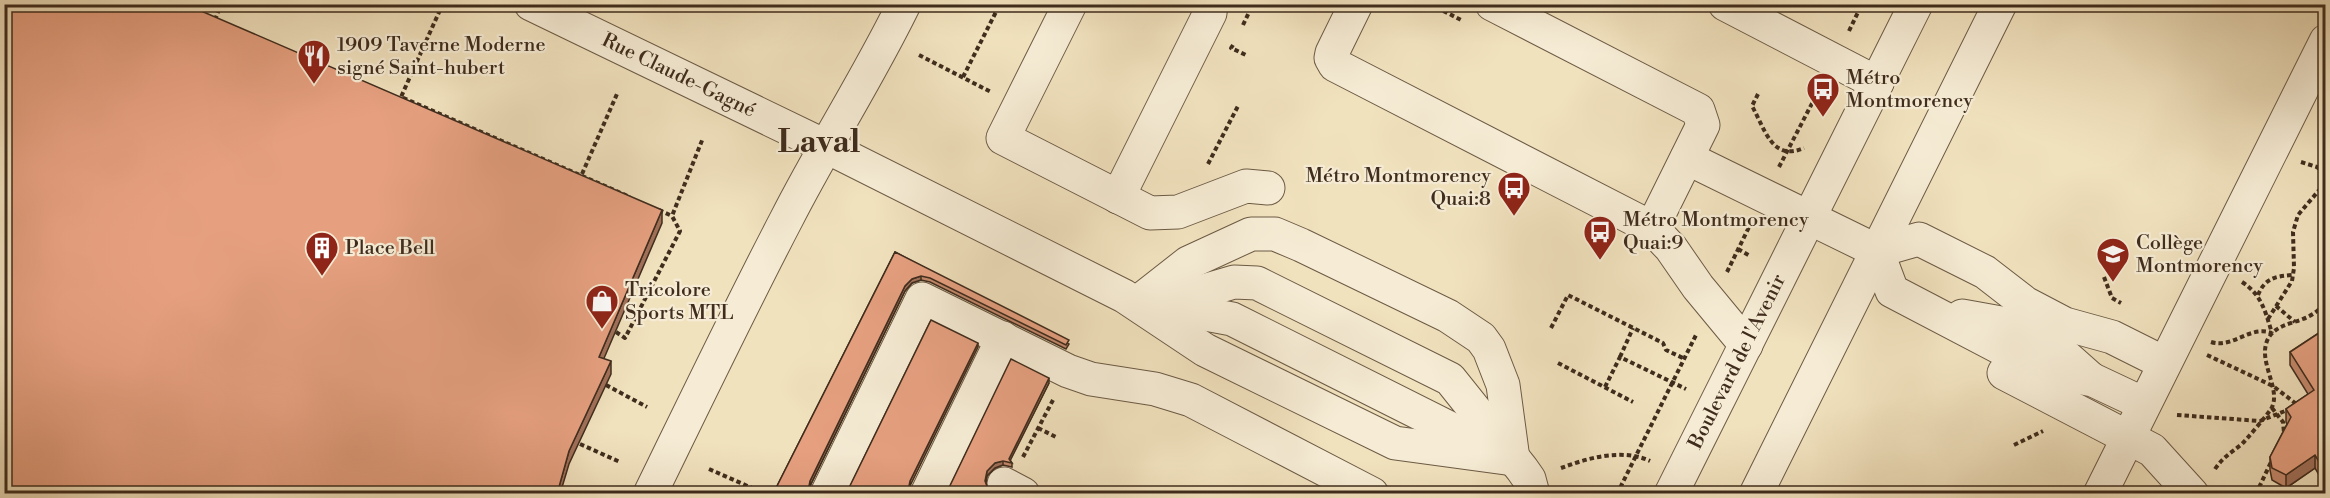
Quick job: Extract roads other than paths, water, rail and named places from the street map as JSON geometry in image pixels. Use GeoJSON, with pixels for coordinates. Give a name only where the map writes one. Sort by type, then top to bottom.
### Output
{"type":"FeatureCollection","features":[{"type":"Feature","properties":{"kind":"street","name":"Rue Claude-Gagné"},"geometry":{"type":"LineString","coordinates":[[531,4],[825,146],[1137,303],[1205,326],[1417,431],[1513,459]]}},
{"type":"Feature","properties":{"kind":"street"},"geometry":{"type":"LineString","coordinates":[[1070,4],[1003,138],[1158,215],[1178,212],[1246,186],[1268,188]]}},
{"type":"Feature","properties":{"kind":"street"},"geometry":{"type":"LineString","coordinates":[[1118,197],[1210,13],[1211,4]]}},
{"type":"Feature","properties":{"kind":"street"},"geometry":{"type":"LineString","coordinates":[[1168,94],[1190,83],[1222,24],[1223,10],[1220,4]]}},
{"type":"Feature","properties":{"kind":"street"},"geometry":{"type":"LineString","coordinates":[[1356,4],[1332,53],[1331,58],[1335,66],[1652,228],[1671,248],[1698,287],[1746,345]]}},
{"type":"Feature","properties":{"kind":"street"},"geometry":{"type":"LineString","coordinates":[[1492,4],[1698,110],[1703,125],[1652,228]]}},
{"type":"Feature","properties":{"kind":"street"},"geometry":{"type":"LineString","coordinates":[[1725,4],[1877,82]]}},
{"type":"Feature","properties":{"kind":"street","name":"Boulevard de l'Avenir"},"geometry":{"type":"LineString","coordinates":[[1671,494],[1916,4]]}},
{"type":"Feature","properties":{"kind":"street"},"geometry":{"type":"LineString","coordinates":[[1756,494],[2000,4]]}},
{"type":"Feature","properties":{"kind":"street"},"geometry":{"type":"LineString","coordinates":[[650,494],[786,219],[825,146],[873,67],[902,5]]}},
{"type":"Feature","properties":{"kind":"street"},"geometry":{"type":"LineString","coordinates":[[2100,494],[2325,41]]}},
{"type":"Feature","properties":{"kind":"street"},"geometry":{"type":"LineString","coordinates":[[1687,158],[1745,189],[1809,217],[1877,251],[1919,239],[1985,272],[2034,285],[2075,306],[2112,337],[2164,363]]}},
{"type":"Feature","properties":{"kind":"street"},"geometry":{"type":"LineString","coordinates":[[1137,303],[1188,262],[1251,234],[1275,234],[1292,241],[1448,316],[1473,332],[1489,349],[1503,385],[1513,459]]}},
{"type":"Feature","properties":{"kind":"street"},"geometry":{"type":"LineString","coordinates":[[1877,251],[1892,291],[2043,369],[2093,380],[2144,405]]}},
{"type":"Feature","properties":{"kind":"street"},"geometry":{"type":"LineString","coordinates":[[1137,303],[1183,297],[1234,282],[1257,283],[1450,379],[1529,479],[1533,494]]}},
{"type":"Feature","properties":{"kind":"street"},"geometry":{"type":"LineString","coordinates":[[827,494],[922,299],[1068,371],[1091,379],[1155,388],[1191,400],[1372,494]]}},
{"type":"Feature","properties":{"kind":"street"},"geometry":{"type":"LineString","coordinates":[[1930,310],[1992,368],[2128,435],[2203,483]]}},
{"type":"Feature","properties":{"kind":"street"},"geometry":{"type":"LineString","coordinates":[[927,494],[1003,338]]}},
{"type":"Feature","properties":{"kind":"place","name":"1909 Taverne Moderne signé Saint-hubert"},"geometry":{"type":"Point","coordinates":[314,85]}},
{"type":"Feature","properties":{"kind":"place","name":"Métro Montmorency"},"geometry":{"type":"Point","coordinates":[1823,118]}},
{"type":"Feature","properties":{"kind":"place","name":"Métro Montmorency Quai:8"},"geometry":{"type":"Point","coordinates":[1514,217]}},
{"type":"Feature","properties":{"kind":"place","name":"Métro Montmorency Quai:9"},"geometry":{"type":"Point","coordinates":[1600,261]}},
{"type":"Feature","properties":{"kind":"place","name":"Place Bell"},"geometry":{"type":"Point","coordinates":[322,277]}},
{"type":"Feature","properties":{"kind":"place","name":"Collège Montmorency"},"geometry":{"type":"Point","coordinates":[2113,283]}},
{"type":"Feature","properties":{"kind":"place","name":"Tricolore Sports MTL"},"geometry":{"type":"Point","coordinates":[602,330]}},
{"type":"Feature","properties":{"kind":"district","name":"Laval"},"geometry":{"type":"Point","coordinates":[819,142]}}]}
